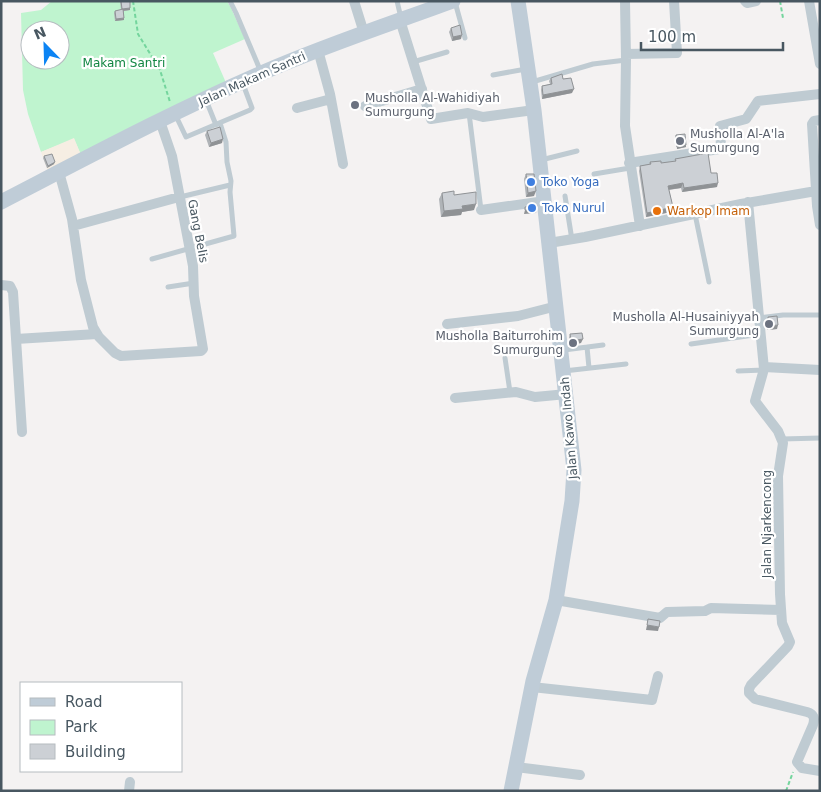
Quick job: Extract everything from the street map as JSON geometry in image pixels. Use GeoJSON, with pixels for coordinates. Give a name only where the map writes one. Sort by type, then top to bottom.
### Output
{"type":"FeatureCollection","features":[{"type":"Feature","properties":{"kind":"street"},"geometry":{"type":"LineString","coordinates":[[354,1],[364,33]]}},
{"type":"Feature","properties":{"kind":"street","name":"Jalan Makam Santri"},"geometry":{"type":"LineString","coordinates":[[1,202],[160,121],[262,73],[318,50],[454,1]]}},
{"type":"Feature","properties":{"kind":"street","name":"Jalan Kawo Indah"},"geometry":{"type":"LineString","coordinates":[[512,791],[532,687],[556,600],[574,490],[574,462],[550,243],[534,110],[518,1]]}},
{"type":"Feature","properties":{"kind":"street"},"geometry":{"type":"LineString","coordinates":[[625,1],[624,118],[640,226]]}},
{"type":"Feature","properties":{"kind":"street"},"geometry":{"type":"LineString","coordinates":[[626,57],[677,52],[674,1]]}},
{"type":"Feature","properties":{"kind":"street"},"geometry":{"type":"LineString","coordinates":[[745,1],[746,3],[756,1]]}},
{"type":"Feature","properties":{"kind":"street"},"geometry":{"type":"LineString","coordinates":[[809,1],[820,64]]}},
{"type":"Feature","properties":{"kind":"street"},"geometry":{"type":"LineString","coordinates":[[401,20],[431,119],[469,113],[483,116],[534,110]]}},
{"type":"Feature","properties":{"kind":"street"},"geometry":{"type":"LineString","coordinates":[[318,50],[331,99],[343,164]]}},
{"type":"Feature","properties":{"kind":"street"},"geometry":{"type":"LineString","coordinates":[[365,106],[422,88]]}},
{"type":"Feature","properties":{"kind":"street"},"geometry":{"type":"LineString","coordinates":[[630,166],[719,149],[721,147],[720,126],[745,120],[758,101],[820,94]]}},
{"type":"Feature","properties":{"kind":"street"},"geometry":{"type":"LineString","coordinates":[[297,108],[331,99]]}},
{"type":"Feature","properties":{"kind":"street"},"geometry":{"type":"LineString","coordinates":[[820,120],[814,121],[812,124],[820,225]]}},
{"type":"Feature","properties":{"kind":"street","name":"Gang Belis"},"geometry":{"type":"LineString","coordinates":[[97,334],[116,353],[123,356],[201,352],[203,348],[193,266],[170,148],[160,121]]}},
{"type":"Feature","properties":{"kind":"street"},"geometry":{"type":"LineString","coordinates":[[16,338],[97,334],[91,323],[81,280],[73,226],[59,172]]}},
{"type":"Feature","properties":{"kind":"street"},"geometry":{"type":"LineString","coordinates":[[550,243],[640,226],[748,202],[816,191]]}},
{"type":"Feature","properties":{"kind":"street"},"geometry":{"type":"LineString","coordinates":[[73,226],[179,197]]}},
{"type":"Feature","properties":{"kind":"street"},"geometry":{"type":"LineString","coordinates":[[482,210],[544,201]]}},
{"type":"Feature","properties":{"kind":"street"},"geometry":{"type":"LineString","coordinates":[[748,202],[764,369],[755,401],[782,439]]}},
{"type":"Feature","properties":{"kind":"street"},"geometry":{"type":"LineString","coordinates":[[1,285],[10,286],[13,292],[22,432]]}},
{"type":"Feature","properties":{"kind":"street"},"geometry":{"type":"LineString","coordinates":[[447,324],[518,316],[557,306]]}},
{"type":"Feature","properties":{"kind":"street"},"geometry":{"type":"LineString","coordinates":[[764,369],[820,370]]}},
{"type":"Feature","properties":{"kind":"street"},"geometry":{"type":"LineString","coordinates":[[454,398],[510,393],[522,393],[539,398],[567,394]]}},
{"type":"Feature","properties":{"kind":"street","name":"Jalan Njarkencong"},"geometry":{"type":"LineString","coordinates":[[782,439],[783,446],[777,490],[781,610],[782,623],[789,639],[789,644],[751,685],[748,693],[755,699],[810,713],[813,716],[815,732]]}},
{"type":"Feature","properties":{"kind":"street"},"geometry":{"type":"LineString","coordinates":[[556,600],[660,618],[667,612],[705,611],[711,608],[781,610]]}},
{"type":"Feature","properties":{"kind":"street"},"geometry":{"type":"LineString","coordinates":[[532,687],[652,700],[658,676]]}},
{"type":"Feature","properties":{"kind":"street"},"geometry":{"type":"LineString","coordinates":[[815,732],[797,760],[800,767],[820,771]]}},
{"type":"Feature","properties":{"kind":"street"},"geometry":{"type":"LineString","coordinates":[[516,767],[580,775]]}},
{"type":"Feature","properties":{"kind":"lane"},"geometry":{"type":"LineString","coordinates":[[230,1],[262,73]]}},
{"type":"Feature","properties":{"kind":"lane"},"geometry":{"type":"LineString","coordinates":[[396,1],[401,20]]}},
{"type":"Feature","properties":{"kind":"lane"},"geometry":{"type":"LineString","coordinates":[[454,1],[465,38]]}},
{"type":"Feature","properties":{"kind":"lane"},"geometry":{"type":"LineString","coordinates":[[414,62],[447,52]]}},
{"type":"Feature","properties":{"kind":"lane"},"geometry":{"type":"LineString","coordinates":[[492,75],[529,75],[626,57]]}},
{"type":"Feature","properties":{"kind":"lane"},"geometry":{"type":"LineString","coordinates":[[175,114],[186,137],[251,109],[242,82]]}},
{"type":"Feature","properties":{"kind":"lane"},"geometry":{"type":"LineString","coordinates":[[152,258],[234,236],[231,181],[226,143],[205,99]]}},
{"type":"Feature","properties":{"kind":"lane"},"geometry":{"type":"LineString","coordinates":[[469,113],[482,210]]}},
{"type":"Feature","properties":{"kind":"lane"},"geometry":{"type":"LineString","coordinates":[[540,160],[577,152]]}},
{"type":"Feature","properties":{"kind":"lane"},"geometry":{"type":"LineString","coordinates":[[594,174],[630,166]]}},
{"type":"Feature","properties":{"kind":"lane"},"geometry":{"type":"LineString","coordinates":[[179,197],[230,186]]}},
{"type":"Feature","properties":{"kind":"lane"},"geometry":{"type":"LineString","coordinates":[[565,196],[572,240]]}},
{"type":"Feature","properties":{"kind":"lane"},"geometry":{"type":"LineString","coordinates":[[695,214],[709,282]]}},
{"type":"Feature","properties":{"kind":"lane"},"geometry":{"type":"LineString","coordinates":[[168,287],[194,283]]}},
{"type":"Feature","properties":{"kind":"lane"},"geometry":{"type":"LineString","coordinates":[[759,318],[783,315],[820,315]]}},
{"type":"Feature","properties":{"kind":"lane"},"geometry":{"type":"LineString","coordinates":[[691,344],[761,334]]}},
{"type":"Feature","properties":{"kind":"lane"},"geometry":{"type":"LineString","coordinates":[[562,351],[603,345]]}},
{"type":"Feature","properties":{"kind":"lane"},"geometry":{"type":"LineString","coordinates":[[587,347],[589,368]]}},
{"type":"Feature","properties":{"kind":"lane"},"geometry":{"type":"LineString","coordinates":[[505,358],[510,393]]}},
{"type":"Feature","properties":{"kind":"lane"},"geometry":{"type":"LineString","coordinates":[[564,371],[626,364]]}},
{"type":"Feature","properties":{"kind":"lane"},"geometry":{"type":"LineString","coordinates":[[738,371],[764,369]]}},
{"type":"Feature","properties":{"kind":"lane"},"geometry":{"type":"LineString","coordinates":[[782,439],[820,438]]}},
{"type":"Feature","properties":{"kind":"path"},"geometry":{"type":"LineString","coordinates":[[133,1],[138,34],[161,72],[167,96],[175,114]]}},
{"type":"Feature","properties":{"kind":"path"},"geometry":{"type":"LineString","coordinates":[[780,1],[783,18]]}},
{"type":"Feature","properties":{"kind":"path"},"geometry":{"type":"LineString","coordinates":[[786,791],[797,760]]}},
{"type":"Feature","properties":{"kind":"green space","name":"Makam Santri"},"geometry":{"type":"Polygon","coordinates":[[[52,1],[227,1],[245,39],[213,53],[227,85],[81,155],[74,139],[41,152],[28,114],[23,90],[22,70],[70,70],[70,20],[21,20],[21,13],[41,10],[52,1]]]}},
{"type":"Feature","properties":{"kind":"sand"},"geometry":{"type":"Polygon","coordinates":[[[74,138],[81,155],[48,172],[41,152],[74,138]]]}},
{"type":"Feature","properties":{"kind":"building"},"geometry":{"type":"Polygon","coordinates":[[[121,1],[130,1],[130,8],[122,9],[121,1]]]}},
{"type":"Feature","properties":{"kind":"building"},"geometry":{"type":"Polygon","coordinates":[[[123,9],[124,18],[116,19],[115,11],[123,9]]]}},
{"type":"Feature","properties":{"kind":"building"},"geometry":{"type":"Polygon","coordinates":[[[460,25],[462,35],[453,37],[451,28],[460,25]]]}},
{"type":"Feature","properties":{"kind":"building"},"geometry":{"type":"Polygon","coordinates":[[[562,74],[563,79],[571,78],[574,89],[543,95],[542,86],[552,84],[551,78],[562,74]]]}},
{"type":"Feature","properties":{"kind":"building"},"geometry":{"type":"Polygon","coordinates":[[[220,127],[223,139],[211,143],[207,131],[220,127]]]}},
{"type":"Feature","properties":{"kind":"building","name":"Musholla Al-A'la Sumurgung"},"geometry":{"type":"Polygon","coordinates":[[[685,134],[686,145],[677,147],[676,135],[685,134]]]}},
{"type":"Feature","properties":{"kind":"building"},"geometry":{"type":"Polygon","coordinates":[[[708,153],[711,173],[717,173],[718,183],[684,188],[683,183],[668,186],[673,207],[647,213],[640,166],[651,164],[650,162],[676,161],[675,159],[708,153]]]}},
{"type":"Feature","properties":{"kind":"building"},"geometry":{"type":"Polygon","coordinates":[[[52,154],[55,162],[48,166],[44,156],[52,154]]]}},
{"type":"Feature","properties":{"kind":"building"},"geometry":{"type":"Polygon","coordinates":[[[526,174],[534,174],[536,191],[528,193],[526,174]]]}},
{"type":"Feature","properties":{"kind":"building"},"geometry":{"type":"Polygon","coordinates":[[[454,191],[454,195],[476,192],[476,204],[462,206],[463,209],[444,211],[442,193],[454,191]]]}},
{"type":"Feature","properties":{"kind":"building"},"geometry":{"type":"Polygon","coordinates":[[[537,205],[537,209],[525,210],[525,207],[537,205]]]}},
{"type":"Feature","properties":{"kind":"building"},"geometry":{"type":"Polygon","coordinates":[[[777,316],[778,325],[769,326],[768,317],[777,316]]]}},
{"type":"Feature","properties":{"kind":"building"},"geometry":{"type":"Polygon","coordinates":[[[582,333],[583,339],[571,341],[570,334],[582,333]]]}},
{"type":"Feature","properties":{"kind":"building"},"geometry":{"type":"Polygon","coordinates":[[[648,619],[660,621],[659,627],[647,625],[648,619]]]}},
{"type":"Feature","properties":{"kind":"place","name":"Musholla Al-Wahidiyah Sumurgung"},"geometry":{"type":"Point","coordinates":[355,105]}},
{"type":"Feature","properties":{"kind":"place","name":"Musholla Al-A'la Sumurgung"},"geometry":{"type":"Point","coordinates":[680,141]}},
{"type":"Feature","properties":{"kind":"place","name":"Toko Yoga"},"geometry":{"type":"Point","coordinates":[531,182]}},
{"type":"Feature","properties":{"kind":"place","name":"Toko Nurul"},"geometry":{"type":"Point","coordinates":[532,208]}},
{"type":"Feature","properties":{"kind":"place","name":"Warkop Imam"},"geometry":{"type":"Point","coordinates":[657,211]}},
{"type":"Feature","properties":{"kind":"place","name":"Musholla Al-Husainiyyah Sumurgung"},"geometry":{"type":"Point","coordinates":[769,324]}},
{"type":"Feature","properties":{"kind":"place","name":"Musholla Baiturrohim Sumurgung"},"geometry":{"type":"Point","coordinates":[573,343]}}]}
